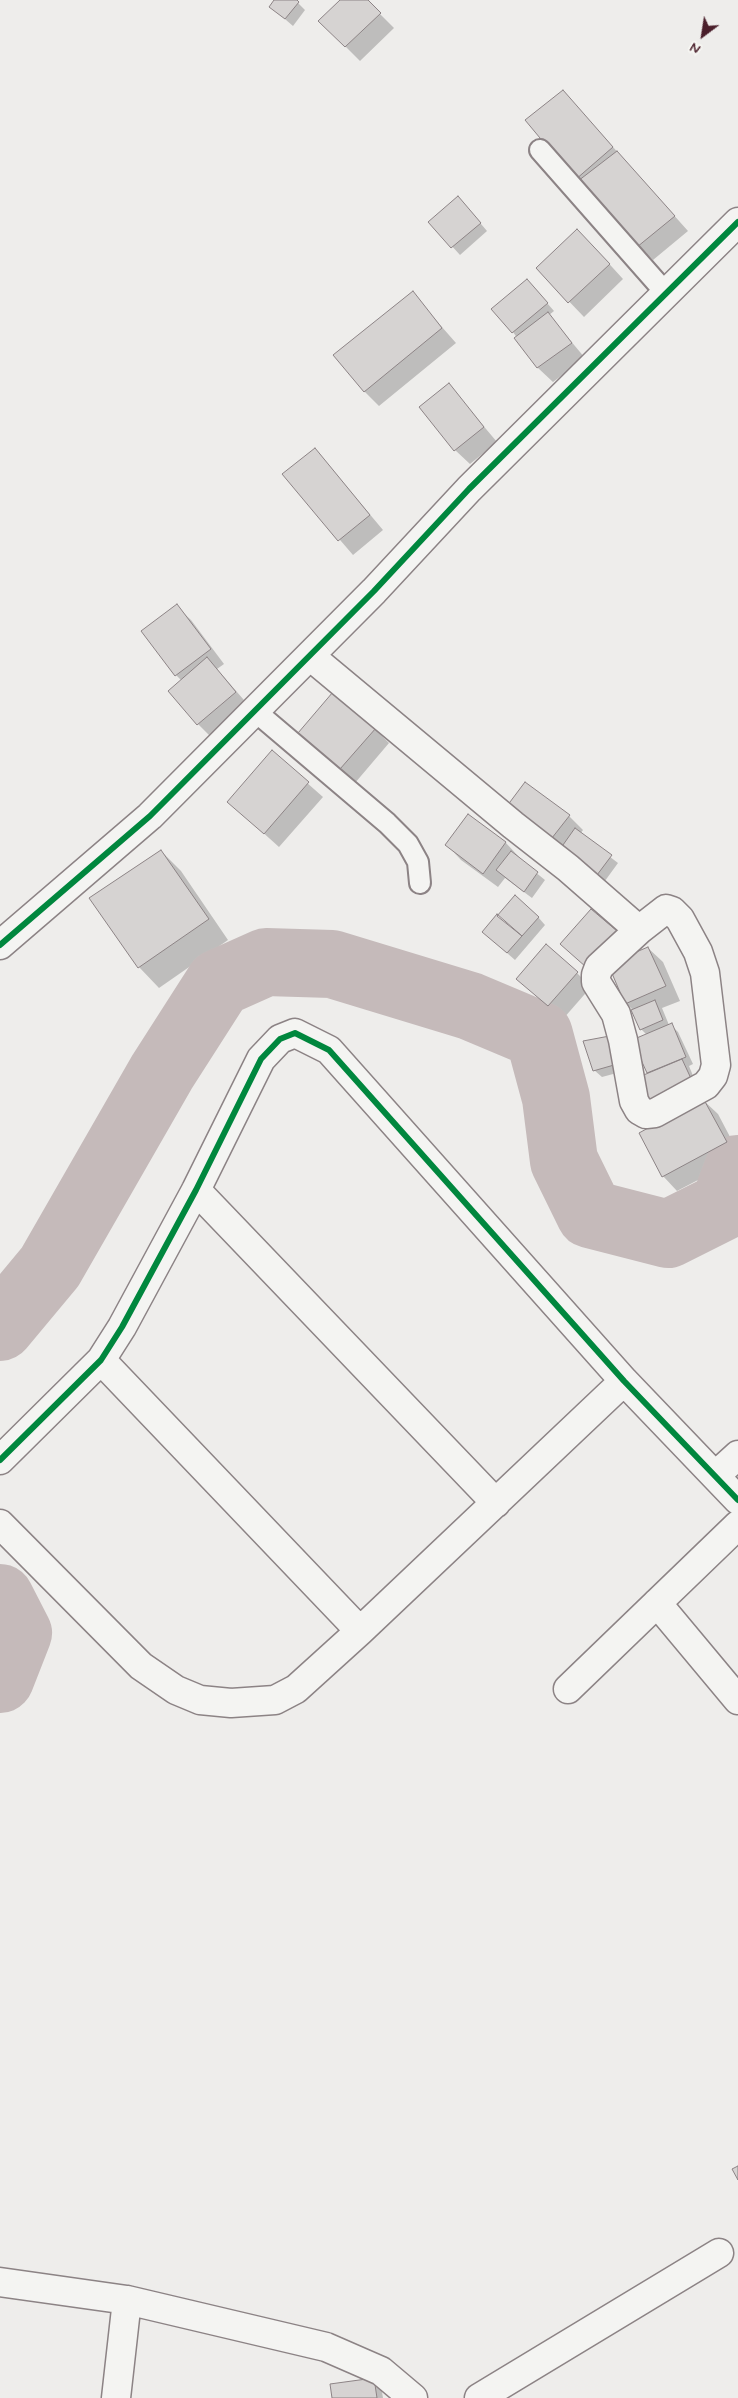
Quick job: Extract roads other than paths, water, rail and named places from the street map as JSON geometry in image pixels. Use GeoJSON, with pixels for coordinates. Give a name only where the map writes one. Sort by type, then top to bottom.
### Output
{"type":"FeatureCollection","features":[{"type":"Feature","properties":{"kind":"street"},"geometry":{"type":"LineString","coordinates":[[0,945],[150,816],[310,656],[469,489],[665,292],[738,222]]}},
{"type":"Feature","properties":{"kind":"street"},"geometry":{"type":"LineString","coordinates":[[310,656],[513,825],[568,868],[639,930]]}},
{"type":"Feature","properties":{"kind":"street"},"geometry":{"type":"LineString","coordinates":[[666,910],[672,911],[680,919],[698,952],[704,973],[716,1065],[713,1076],[706,1085],[655,1113],[646,1114],[639,1110],[634,1101],[624,1040],[616,1014],[596,982],[599,967],[639,930],[666,910]]}},
{"type":"Feature","properties":{"kind":"street"},"geometry":{"type":"LineString","coordinates":[[0,1460],[101,1360],[122,1327],[196,1190],[261,1059],[280,1038],[295,1033],[314,1040],[329,1050],[624,1381],[738,1500]]}},
{"type":"Feature","properties":{"kind":"street"},"geometry":{"type":"LineString","coordinates":[[196,1190],[496,1504]]}},
{"type":"Feature","properties":{"kind":"street"},"geometry":{"type":"LineString","coordinates":[[101,1360],[360,1631]]}},
{"type":"Feature","properties":{"kind":"street"},"geometry":{"type":"LineString","coordinates":[[0,1524],[141,1666],[176,1690],[200,1700],[231,1702],[275,1700],[296,1689],[360,1631],[624,1381]]}},
{"type":"Feature","properties":{"kind":"street"},"geometry":{"type":"LineString","coordinates":[[716,1475],[738,1454]]}},
{"type":"Feature","properties":{"kind":"street"},"geometry":{"type":"LineString","coordinates":[[568,1689],[738,1525]]}},
{"type":"Feature","properties":{"kind":"street"},"geometry":{"type":"LineString","coordinates":[[657,1603],[738,1700]]}},
{"type":"Feature","properties":{"kind":"street"},"geometry":{"type":"LineString","coordinates":[[479,2398],[719,2252]]}},
{"type":"Feature","properties":{"kind":"street"},"geometry":{"type":"LineString","coordinates":[[0,2282],[127,2300],[326,2346],[381,2371],[410,2397]]}},
{"type":"Feature","properties":{"kind":"street"},"geometry":{"type":"LineString","coordinates":[[116,2398],[127,2300]]}},
{"type":"Feature","properties":{"kind":"lane"},"geometry":{"type":"LineString","coordinates":[[540,150],[665,292]]}},
{"type":"Feature","properties":{"kind":"lane"},"geometry":{"type":"LineString","coordinates":[[255,712],[387,822],[408,844],[418,862],[420,883]]}},
{"type":"Feature","properties":{"kind":"waterway"},"geometry":{"type":"LineString","coordinates":[[0,1327],[50,1267],[162,1072],[219,983],[266,962],[332,964],[470,1006],[539,1035],[556,1098],[564,1161],[590,1214],[668,1234],[724,1206],[738,1169]]}},
{"type":"Feature","properties":{"kind":"waterway"},"geometry":{"type":"LineString","coordinates":[[0,1598],[18,1633],[0,1679]]}}]}
